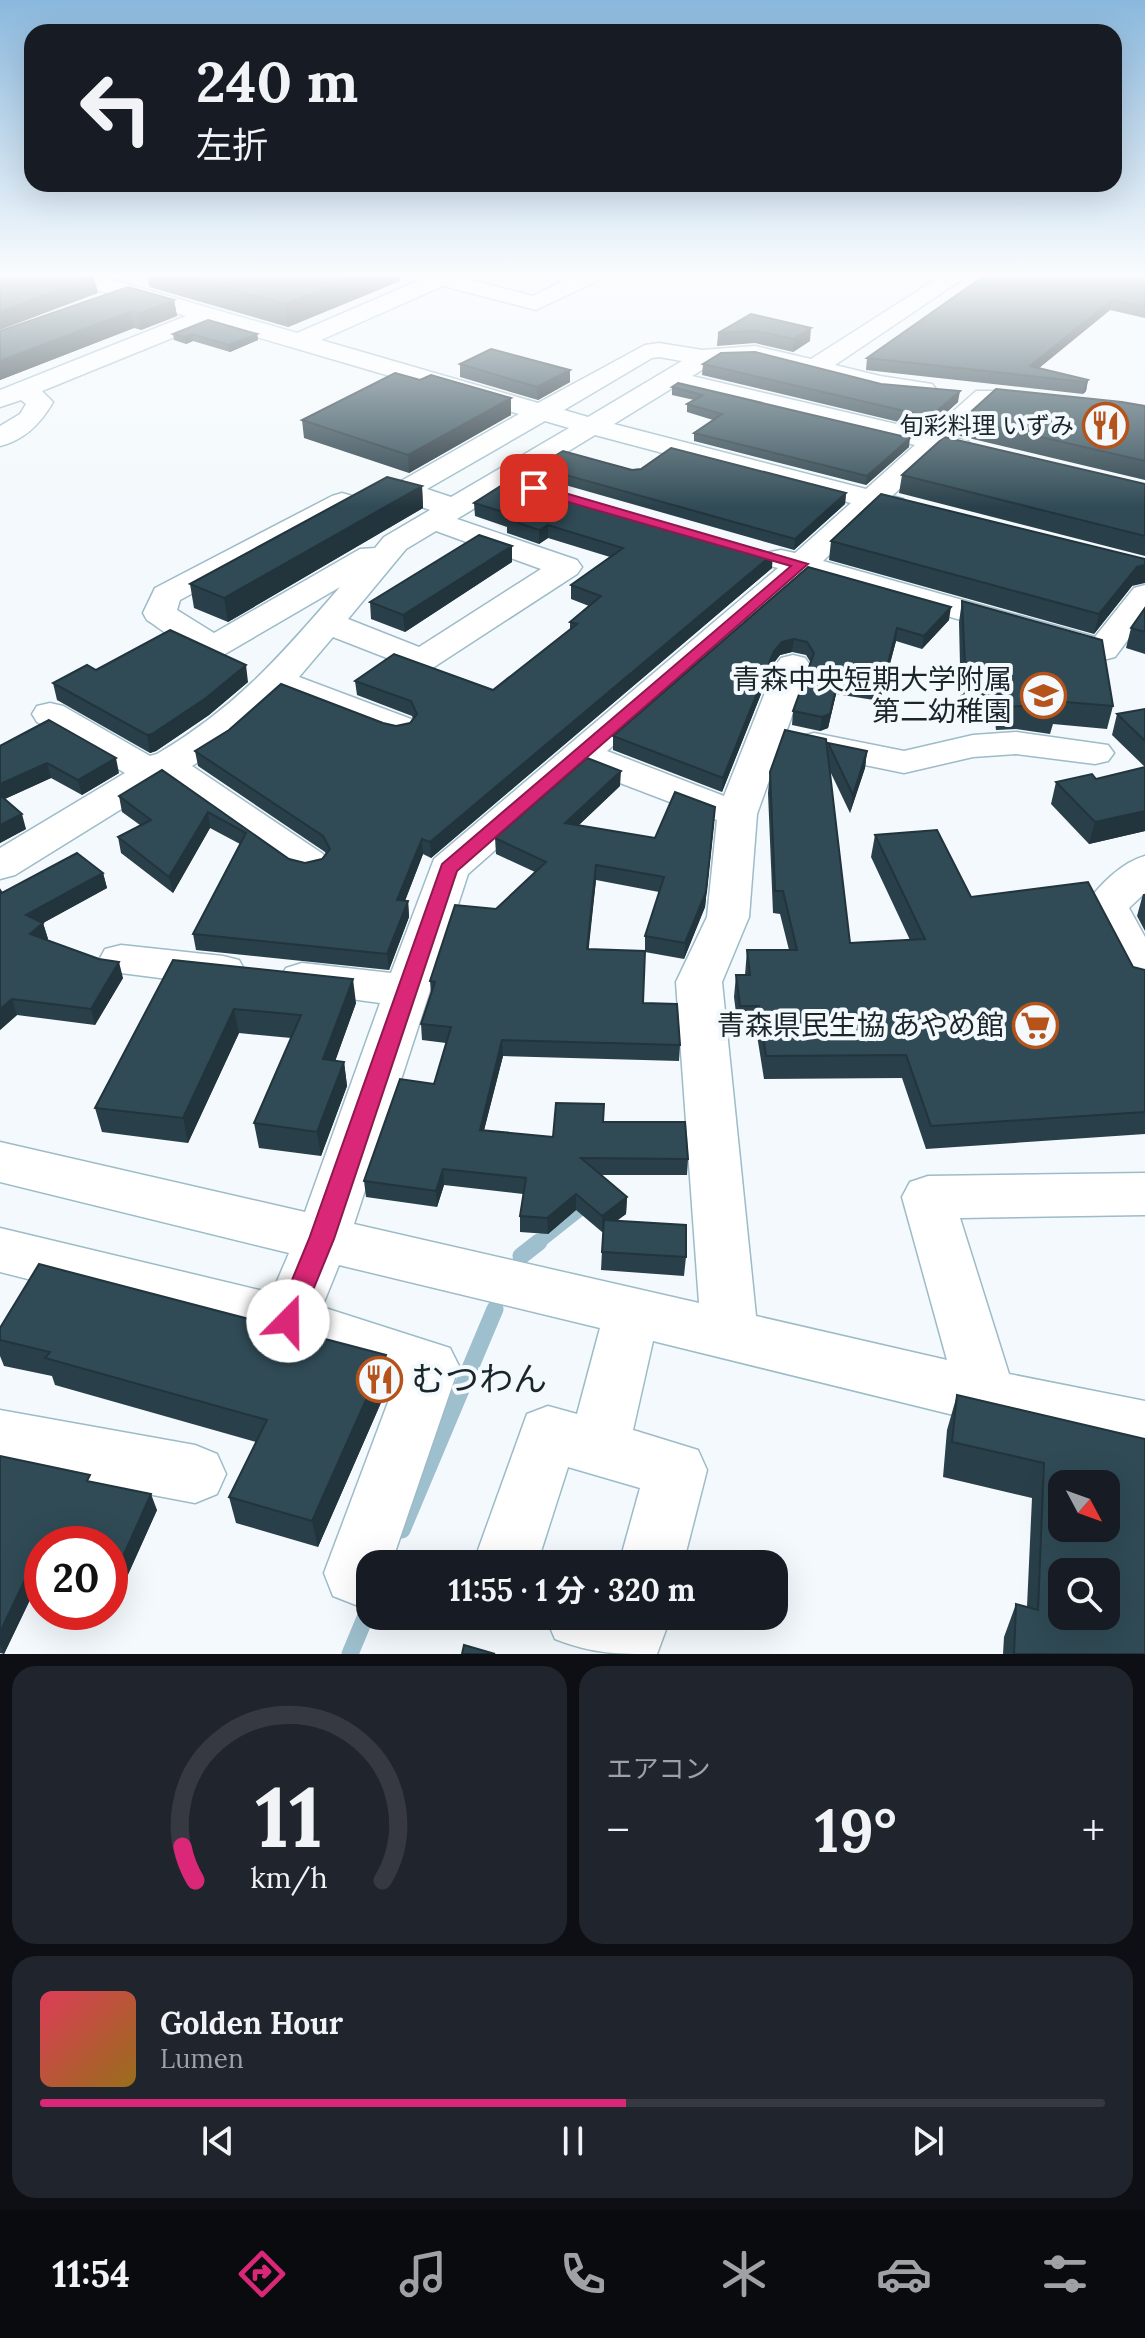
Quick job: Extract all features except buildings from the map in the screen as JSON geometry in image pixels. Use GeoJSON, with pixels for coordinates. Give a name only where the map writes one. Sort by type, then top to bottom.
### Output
{"type":"FeatureCollection","features":[{"type":"Feature","properties":{"kind":"street"},"geometry":{"type":"LineString","coordinates":[[12,394],[113,353]]}},
{"type":"Feature","properties":{"kind":"street"},"geometry":{"type":"LineString","coordinates":[[341,353],[594,427],[918,512]]}},
{"type":"Feature","properties":{"kind":"street"},"geometry":{"type":"LineString","coordinates":[[643,353],[544,412],[166,595],[159,613],[213,647],[445,515],[520,484],[594,427],[712,354],[747,353]]}},
{"type":"Feature","properties":{"kind":"street"},"geometry":{"type":"LineString","coordinates":[[678,353],[707,358]]}},
{"type":"Feature","properties":{"kind":"street"},"geometry":{"type":"LineString","coordinates":[[288,1321],[322,1239],[449,868],[801,564],[937,442],[999,398],[880,384],[756,353]]}},
{"type":"Feature","properties":{"kind":"street"},"geometry":{"type":"LineString","coordinates":[[816,367],[837,353]]}},
{"type":"Feature","properties":{"kind":"street"},"geometry":{"type":"LineString","coordinates":[[671,379],[982,453]]}},
{"type":"Feature","properties":{"kind":"street"},"geometry":{"type":"LineString","coordinates":[[0,438],[30,419],[40,402],[12,394]]}},
{"type":"Feature","properties":{"kind":"street"},"geometry":{"type":"LineString","coordinates":[[326,622],[422,660],[566,567],[382,488]]}},
{"type":"Feature","properties":{"kind":"street"},"geometry":{"type":"LineString","coordinates":[[0,866],[216,735],[277,681],[395,543]]}},
{"type":"Feature","properties":{"kind":"street"},"geometry":{"type":"LineString","coordinates":[[757,552],[1103,650],[1145,595]]}},
{"type":"Feature","properties":{"kind":"street"},"geometry":{"type":"LineString","coordinates":[[729,1333],[699,982],[728,917],[737,814],[793,665]]}},
{"type":"Feature","properties":{"kind":"street"},"geometry":{"type":"LineString","coordinates":[[277,681],[398,727]]}},
{"type":"Feature","properties":{"kind":"street"},"geometry":{"type":"LineString","coordinates":[[50,714],[157,768],[308,863]]}},
{"type":"Feature","properties":{"kind":"street"},"geometry":{"type":"LineString","coordinates":[[767,734],[904,762],[973,746],[1016,743],[1095,753]]}},
{"type":"Feature","properties":{"kind":"street"},"geometry":{"type":"LineString","coordinates":[[582,755],[737,814]]}},
{"type":"Feature","properties":{"kind":"street"},"geometry":{"type":"LineString","coordinates":[[1145,869],[1106,906],[1145,977]]}},
{"type":"Feature","properties":{"kind":"street"},"geometry":{"type":"LineString","coordinates":[[121,960],[406,990]]}},
{"type":"Feature","properties":{"kind":"street"},"geometry":{"type":"LineString","coordinates":[[0,1162],[986,1396],[1145,1429]]}},
{"type":"Feature","properties":{"kind":"street"},"geometry":{"type":"LineString","coordinates":[[986,1396],[928,1197],[1145,1194]]}},
{"type":"Feature","properties":{"kind":"street"},"geometry":{"type":"LineString","coordinates":[[0,1250],[288,1321],[430,1366],[364,1550]]}},
{"type":"Feature","properties":{"kind":"street"},"geometry":{"type":"LineString","coordinates":[[599,1448],[632,1311]]}},
{"type":"Feature","properties":{"kind":"street"},"geometry":{"type":"LineString","coordinates":[[510,1550],[548,1434],[676,1470],[655,1550]]}},
{"type":"Feature","properties":{"kind":"street"},"geometry":{"type":"LineString","coordinates":[[0,1438],[195,1474]]}},
{"type":"Feature","properties":{"kind":"waterway"},"geometry":{"type":"LineString","coordinates":[[537,1244],[590,1202]]}},
{"type":"Feature","properties":{"kind":"waterway"},"geometry":{"type":"LineString","coordinates":[[521,1256],[539,1242]]}},
{"type":"Feature","properties":{"kind":"waterway"},"geometry":{"type":"LineString","coordinates":[[402,1530],[495,1309]]}},
{"type":"Feature","properties":{"kind":"waterway"},"geometry":{"type":"LineString","coordinates":[[350,1654],[360,1630]]}},
{"type":"Feature","properties":{"kind":"place","name":"旬彩料理 いずみ"},"geometry":{"type":"Point","coordinates":[1105,426]}},
{"type":"Feature","properties":{"kind":"place","name":"青森中央短期大学附属 第二幼稚園"},"geometry":{"type":"Point","coordinates":[1043,695]}},
{"type":"Feature","properties":{"kind":"place","name":"青森県民生協 あやめ館"},"geometry":{"type":"Point","coordinates":[1035,1025]}},
{"type":"Feature","properties":{"kind":"place","name":"むつわん"},"geometry":{"type":"Point","coordinates":[380,1379]}},
{"type":"Feature","properties":{"kind":"route"},"geometry":{"type":"LineString","coordinates":[[288,1321],[322,1239],[449,868],[801,564],[534,488]]}}]}
